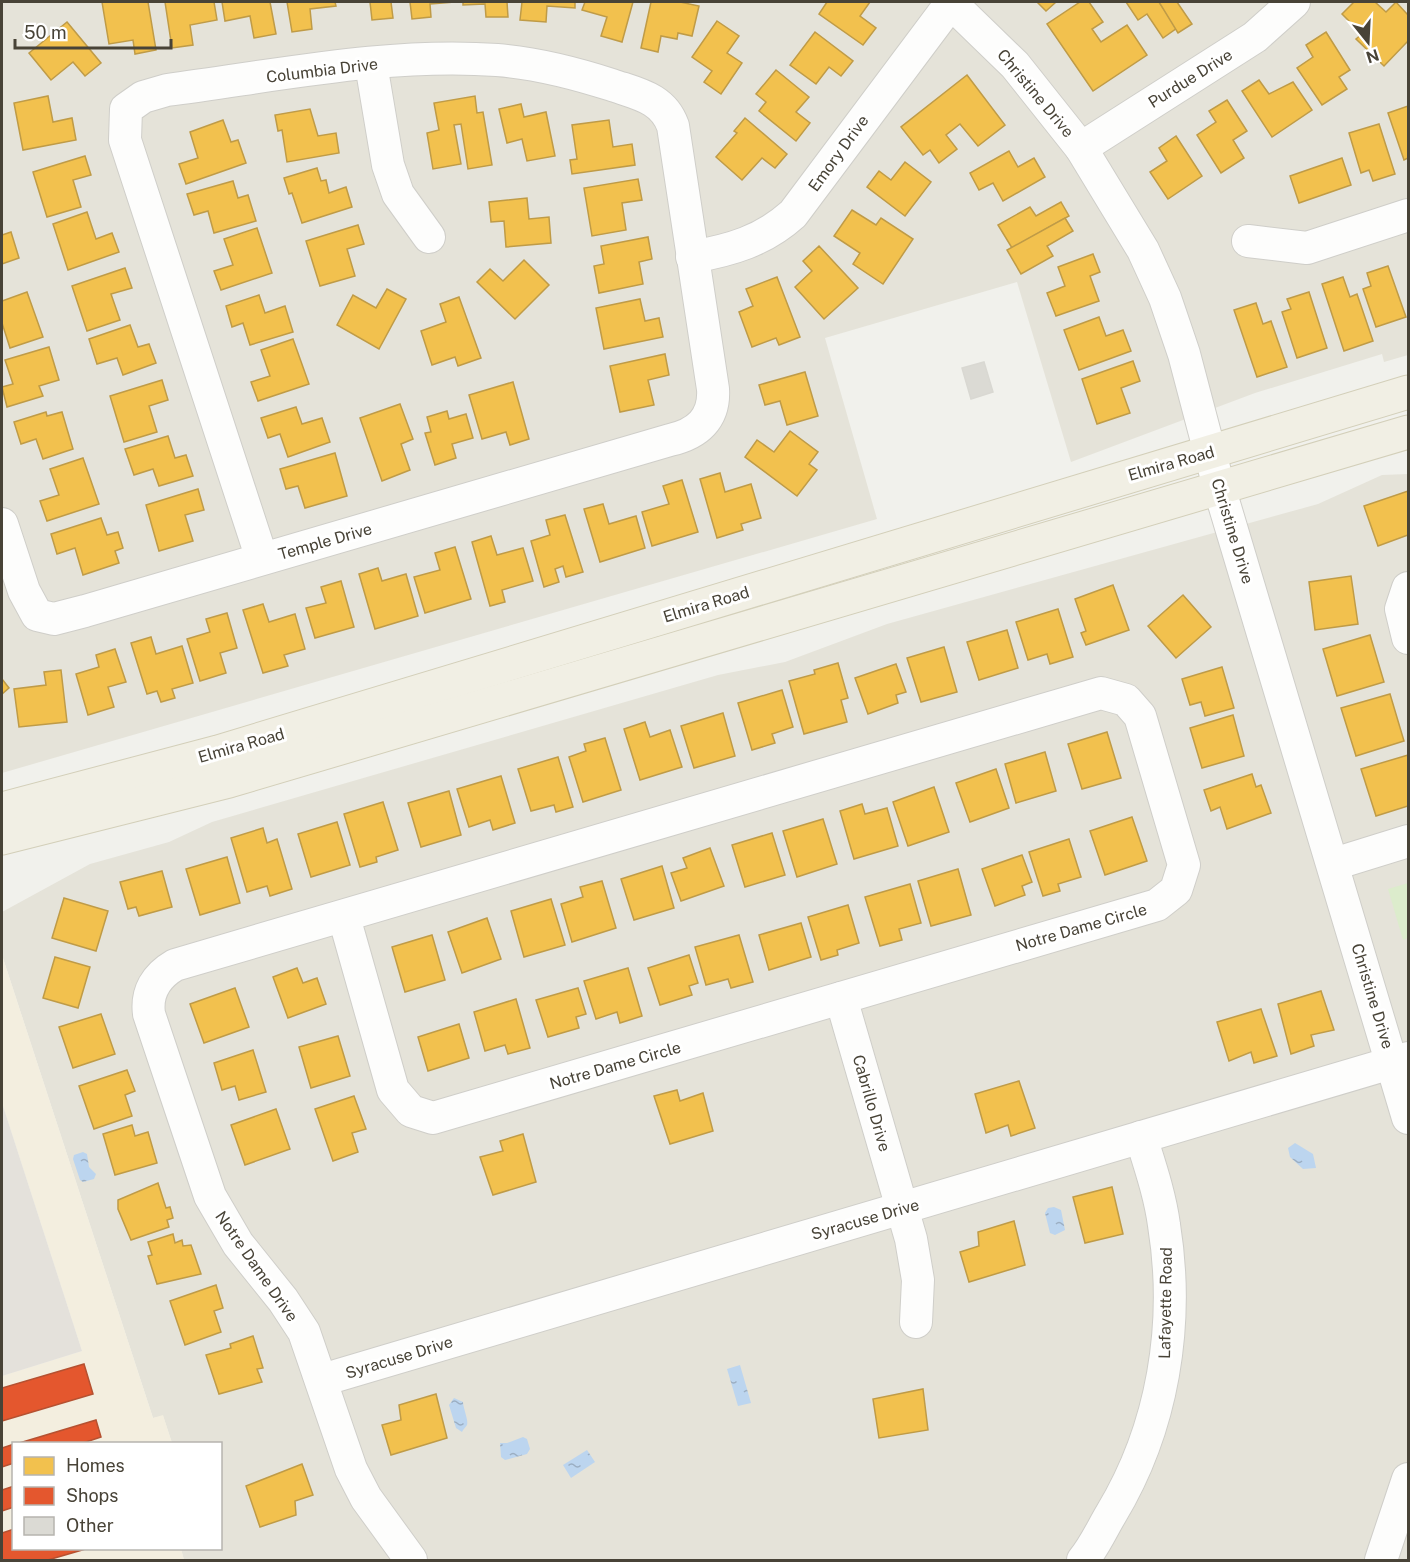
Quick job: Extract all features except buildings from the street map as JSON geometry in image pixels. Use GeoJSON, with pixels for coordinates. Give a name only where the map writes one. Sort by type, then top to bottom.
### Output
{"type":"FeatureCollection","features":[{"type":"Feature","properties":{"kind":"main road","name":"Elmira Road"},"geometry":{"type":"LineString","coordinates":[[2,809],[218,752],[1408,394]]}},
{"type":"Feature","properties":{"kind":"main road"},"geometry":{"type":"LineString","coordinates":[[1219,487],[1221,479],[1241,460],[1344,427],[1408,394]]}},
{"type":"Feature","properties":{"kind":"main road","name":"Elmira Road"},"geometry":{"type":"LineString","coordinates":[[2,838],[229,781],[1408,432]]}},
{"type":"Feature","properties":{"kind":"main road"},"geometry":{"type":"LineString","coordinates":[[1000,554],[1065,517],[1197,476],[1204,469],[1210,452]]}},
{"type":"Feature","properties":{"kind":"street","name":"Christine Drive"},"geometry":{"type":"LineString","coordinates":[[950,2],[1015,65],[1081,148],[1153,271],[1184,354],[1219,487],[1334,864],[1401,1060],[1408,1118]]}},
{"type":"Feature","properties":{"kind":"street","name":"Emory Drive"},"geometry":{"type":"LineString","coordinates":[[692,257],[724,252],[762,238],[793,214],[950,2]]}},
{"type":"Feature","properties":{"kind":"street","name":"Purdue Drive"},"geometry":{"type":"LineString","coordinates":[[1081,148],[1255,37],[1294,2]]}},
{"type":"Feature","properties":{"kind":"street","name":"Columbia Drive"},"geometry":{"type":"LineString","coordinates":[[262,559],[125,140],[126,108],[143,98],[167,90],[435,58],[499,60],[553,68],[650,98],[666,111],[672,126],[713,389],[712,407],[703,424]]}},
{"type":"Feature","properties":{"kind":"street"},"geometry":{"type":"LineString","coordinates":[[371,64],[388,165],[398,194],[429,237]]}},
{"type":"Feature","properties":{"kind":"street"},"geometry":{"type":"LineString","coordinates":[[1248,241],[1307,248],[1408,216]]}},
{"type":"Feature","properties":{"kind":"street","name":"Temple Drive"},"geometry":{"type":"LineString","coordinates":[[2,524],[24,591],[37,615],[54,619],[682,438],[703,424]]}},
{"type":"Feature","properties":{"kind":"street"},"geometry":{"type":"LineString","coordinates":[[1408,588],[1401,609],[1408,638]]}},
{"type":"Feature","properties":{"kind":"street","name":"Notre Dame Circle"},"geometry":{"type":"LineString","coordinates":[[175,965],[344,917],[1088,695],[1110,693],[1126,700],[1134,708],[1144,725],[1183,858],[1182,878],[1171,896],[1157,906],[446,1116],[425,1117],[411,1111],[393,1090],[344,917]]}},
{"type":"Feature","properties":{"kind":"street"},"geometry":{"type":"LineString","coordinates":[[1334,864],[1408,841]]}},
{"type":"Feature","properties":{"kind":"street","name":"Notre Dame Drive"},"geometry":{"type":"LineString","coordinates":[[175,965],[163,972],[154,983],[148,1007],[201,1171],[222,1220],[283,1300],[304,1332],[351,1469],[371,1506],[411,1560]]}},
{"type":"Feature","properties":{"kind":"street","name":"Cabrillo Drive"},"geometry":{"type":"LineString","coordinates":[[841,998],[912,1239],[918,1280],[916,1322]]}},
{"type":"Feature","properties":{"kind":"street","name":"Syracuse Drive"},"geometry":{"type":"LineString","coordinates":[[322,1380],[1401,1060]]}},
{"type":"Feature","properties":{"kind":"street","name":"Lafayette Road"},"geometry":{"type":"LineString","coordinates":[[1083,1560],[1132,1479],[1153,1420],[1167,1353],[1169,1266],[1164,1223],[1141,1137]]}},
{"type":"Feature","properties":{"kind":"street"},"geometry":{"type":"LineString","coordinates":[[1381,1560],[1408,1479]]}},
{"type":"Feature","properties":{"kind":"shaded area"},"geometry":{"type":"Polygon","coordinates":[[[2,2],[1408,2],[1408,355],[1384,362],[1382,354],[1255,393],[1071,462],[1017,282],[825,338],[877,519],[2,773],[2,2]]]}},
{"type":"Feature","properties":{"kind":"shaded area"},"geometry":{"type":"Polygon","coordinates":[[[1408,474],[1408,1560],[184,1560],[181,1550],[222,1550],[222,1442],[172,1442],[163,1416],[153,1418],[2,955],[2,912],[90,864],[169,842],[212,822],[718,675],[785,662],[887,624],[1318,504],[1382,475],[1408,474]]]}},
{"type":"Feature","properties":{"kind":"shaded area"},"geometry":{"type":"Polygon","coordinates":[[[2,955],[153,1418],[163,1415],[172,1442],[12,1442],[12,1550],[181,1550],[184,1560],[2,1560],[2,1376],[82,1351],[2,1103],[2,955]]]}},
{"type":"Feature","properties":{"kind":"shaded area"},"geometry":{"type":"Polygon","coordinates":[[[2,1103],[82,1351],[2,1376],[2,1103]]]}},
{"type":"Feature","properties":{"kind":"green space"},"geometry":{"type":"Polygon","coordinates":[[[1408,883],[1408,938],[1403,940],[1388,889],[1408,883]]]}},
{"type":"Feature","properties":{"kind":"water"},"geometry":{"type":"Polygon","coordinates":[[[1295,1143],[1313,1154],[1316,1168],[1303,1169],[1290,1157],[1288,1148],[1295,1143]]]}},
{"type":"Feature","properties":{"kind":"water"},"geometry":{"type":"Polygon","coordinates":[[[83,1152],[87,1154],[89,1167],[96,1174],[94,1179],[83,1182],[80,1180],[73,1159],[74,1155],[83,1152]]]}},
{"type":"Feature","properties":{"kind":"water"},"geometry":{"type":"Polygon","coordinates":[[[1054,1207],[1061,1210],[1065,1230],[1055,1235],[1050,1233],[1045,1213],[1048,1208],[1054,1207]]]}},
{"type":"Feature","properties":{"kind":"water"},"geometry":{"type":"Polygon","coordinates":[[[740,1365],[751,1403],[738,1406],[727,1369],[740,1365]]]}},
{"type":"Feature","properties":{"kind":"water"},"geometry":{"type":"Polygon","coordinates":[[[454,1398],[463,1402],[467,1426],[462,1432],[456,1428],[449,1405],[454,1398]]]}},
{"type":"Feature","properties":{"kind":"water"},"geometry":{"type":"Polygon","coordinates":[[[523,1437],[527,1439],[530,1449],[527,1454],[505,1460],[501,1457],[500,1443],[523,1437]]]}},
{"type":"Feature","properties":{"kind":"water"},"geometry":{"type":"Polygon","coordinates":[[[587,1450],[595,1462],[571,1478],[563,1465],[587,1450]]]}}]}
